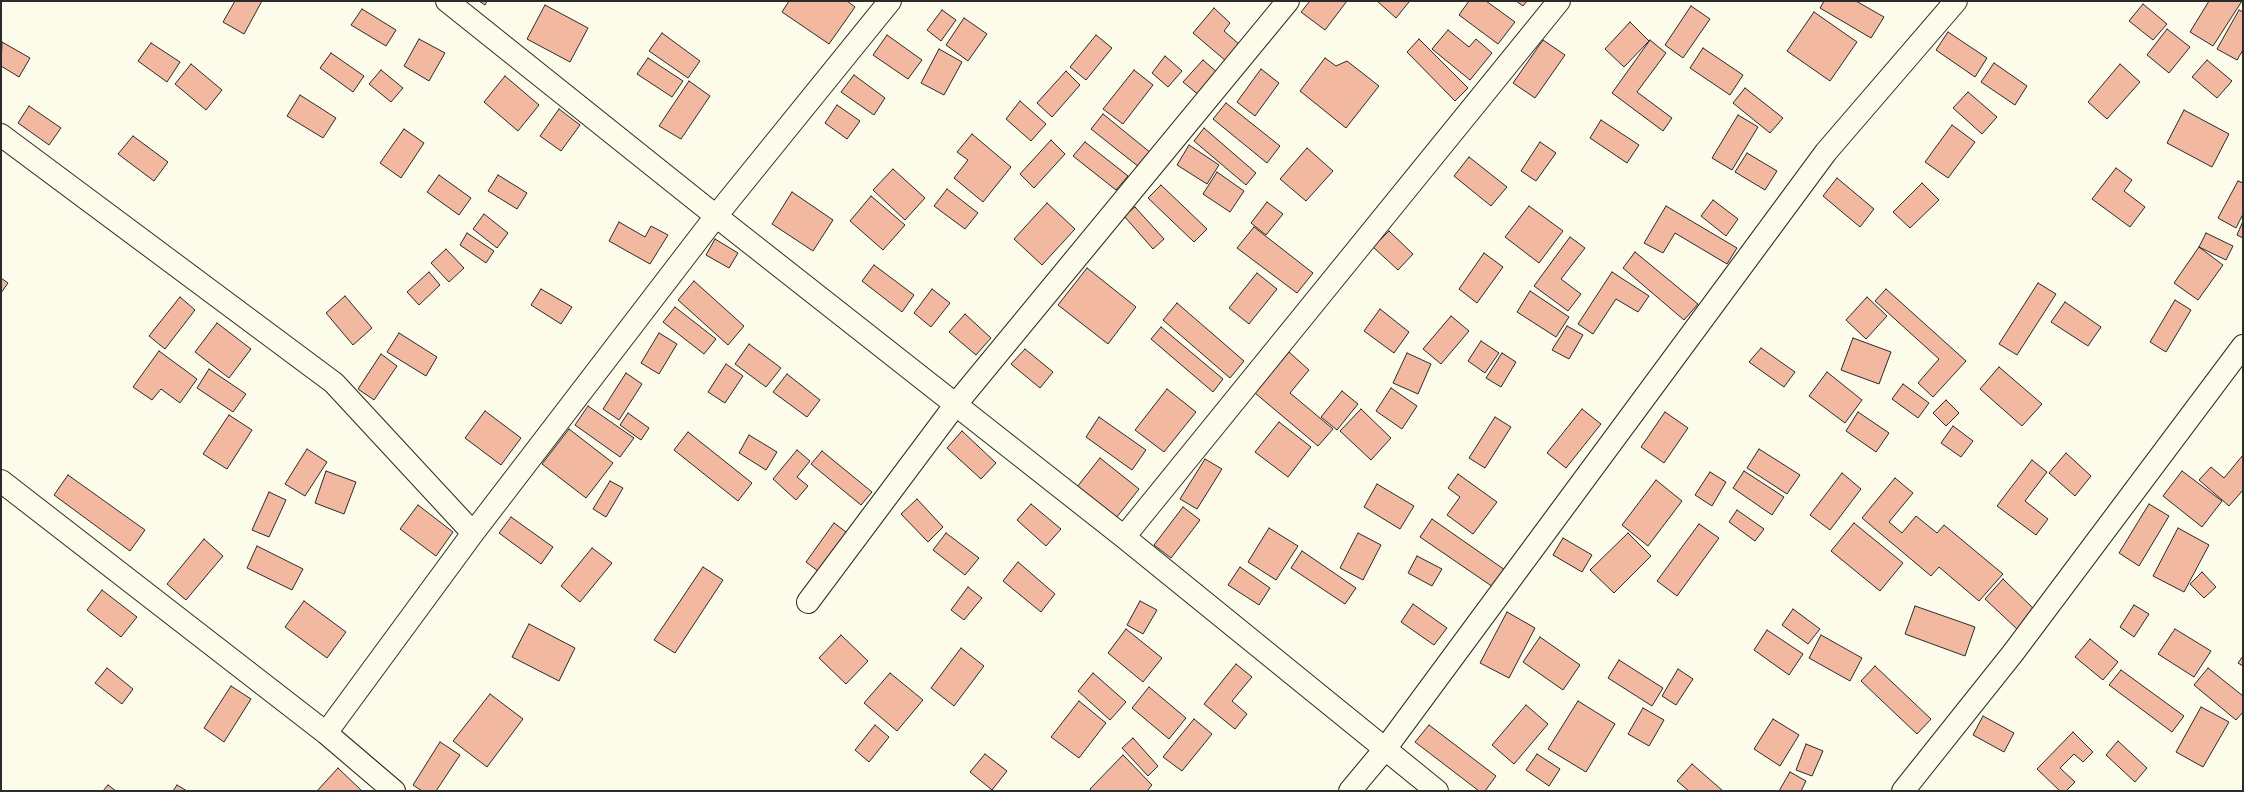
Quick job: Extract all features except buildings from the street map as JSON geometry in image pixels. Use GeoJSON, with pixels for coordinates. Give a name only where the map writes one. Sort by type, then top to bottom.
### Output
{"type":"FeatureCollection","features":[{"type":"Feature","properties":{"kind":"street"},"geometry":{"type":"LineString","coordinates":[[447,1],[716,216],[1124,537],[1437,791]]}},
{"type":"Feature","properties":{"kind":"street"},"geometry":{"type":"LineString","coordinates":[[326,733],[473,533],[716,216],[890,1]]}},
{"type":"Feature","properties":{"kind":"street"},"geometry":{"type":"LineString","coordinates":[[808,602],[956,404],[1288,1]]}},
{"type":"Feature","properties":{"kind":"street"},"geometry":{"type":"LineString","coordinates":[[1124,537],[1559,1]]}},
{"type":"Feature","properties":{"kind":"street"},"geometry":{"type":"LineString","coordinates":[[1350,791],[1385,749],[1826,152],[1956,1]]}},
{"type":"Feature","properties":{"kind":"street"},"geometry":{"type":"LineString","coordinates":[[1,135],[334,383],[473,533]]}},
{"type":"Feature","properties":{"kind":"street"},"geometry":{"type":"LineString","coordinates":[[1903,791],[2013,653],[2243,346]]}},
{"type":"Feature","properties":{"kind":"street"},"geometry":{"type":"LineString","coordinates":[[1,481],[326,733],[394,791]]}}]}
